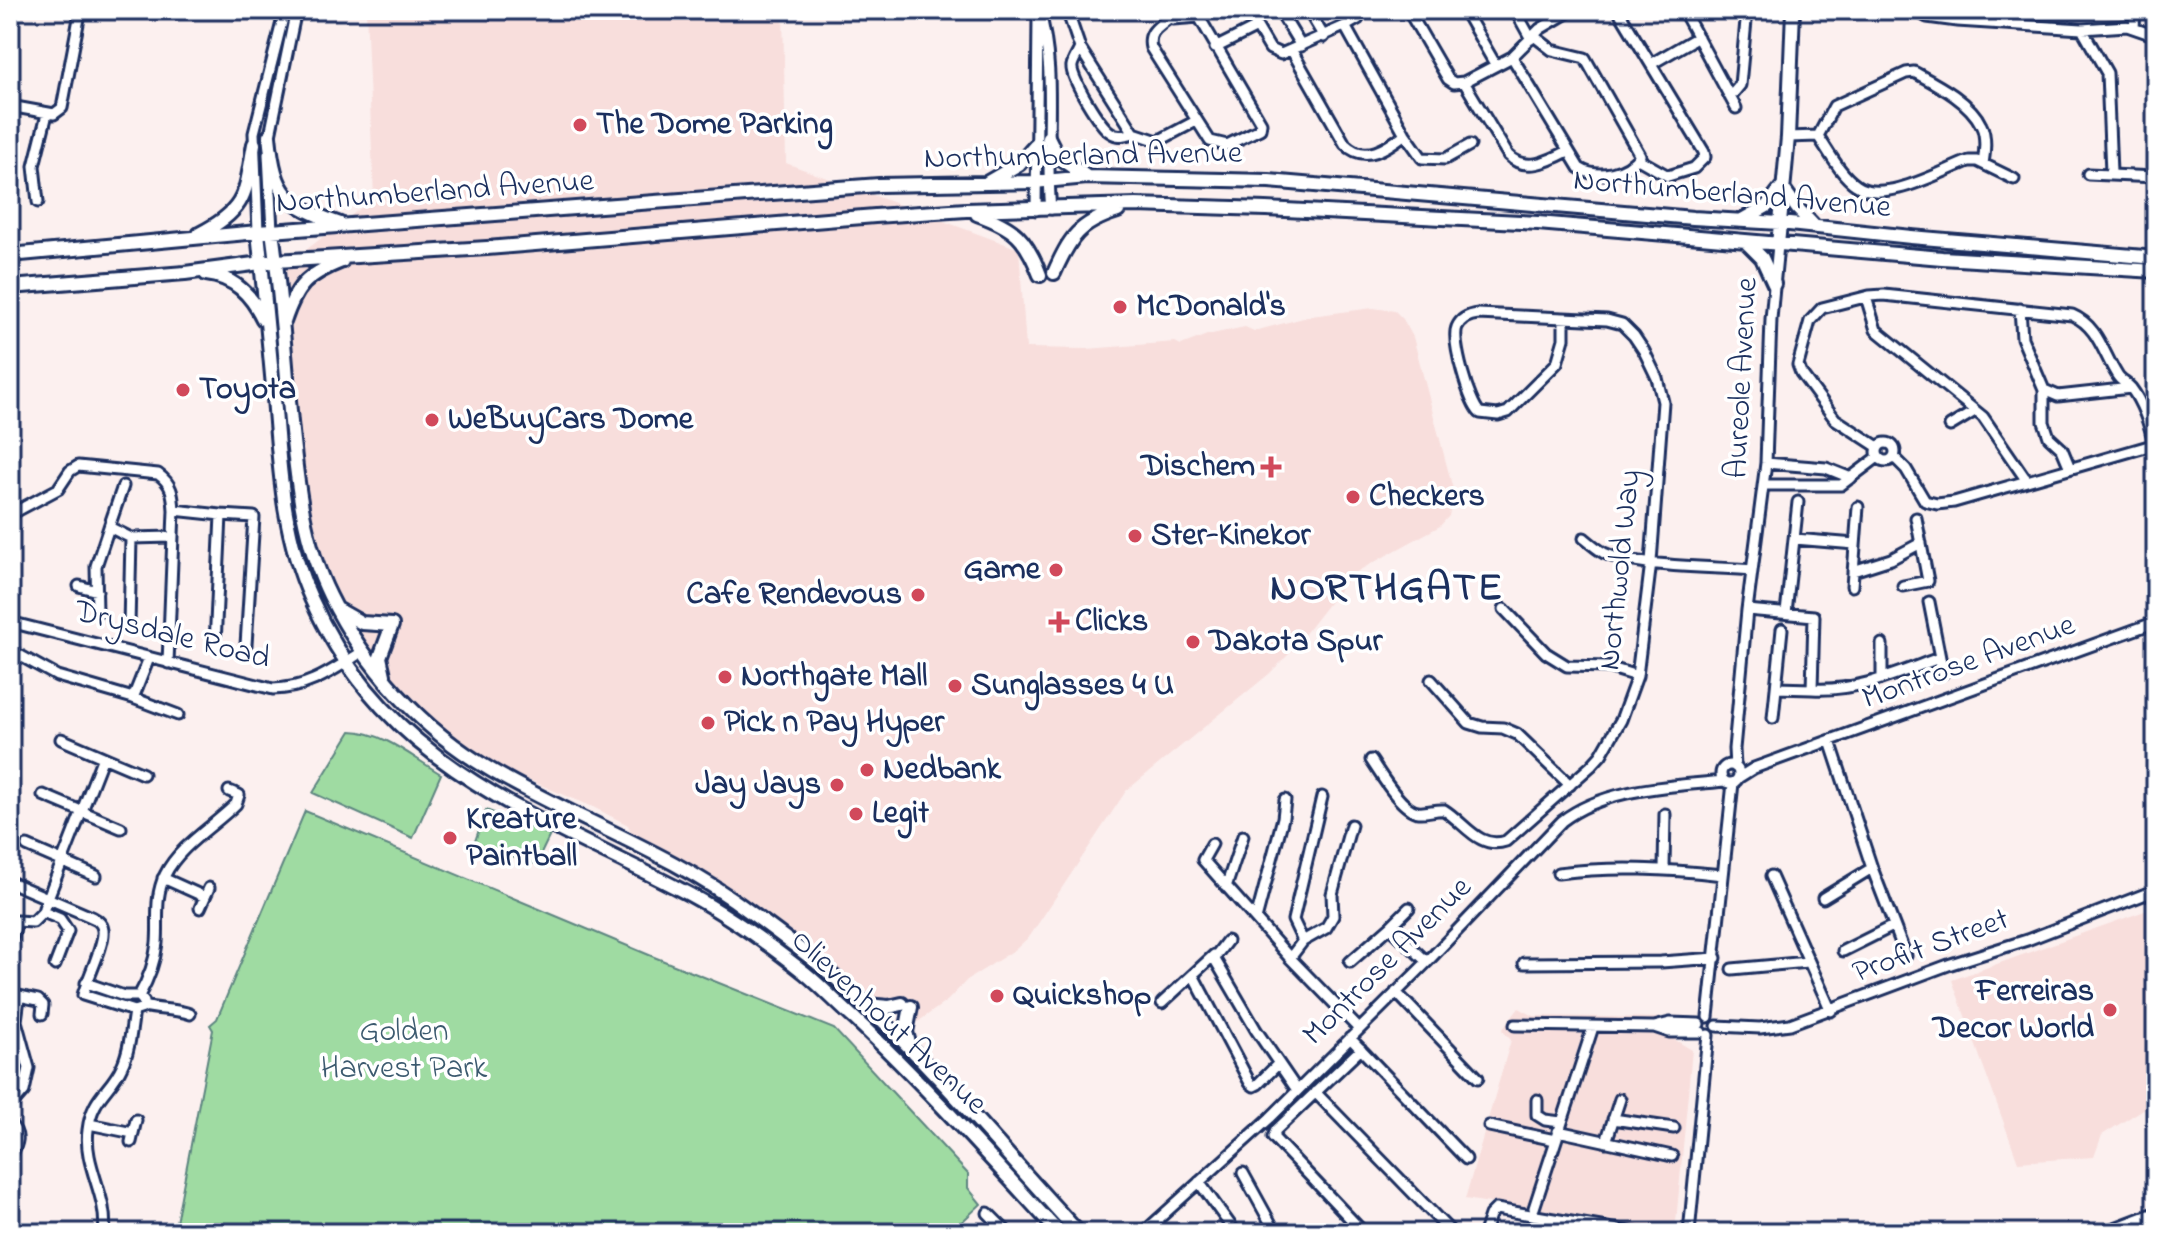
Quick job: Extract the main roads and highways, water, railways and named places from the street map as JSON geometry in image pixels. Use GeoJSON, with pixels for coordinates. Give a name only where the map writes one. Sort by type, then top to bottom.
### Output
{"type":"FeatureCollection","features":[{"type":"Feature","properties":{"kind":"main road","name":"Aureole Avenue"},"geometry":{"type":"LineString","coordinates":[[1778,245],[1788,137],[1793,10]]}},
{"type":"Feature","properties":{"kind":"main road"},"geometry":{"type":"LineString","coordinates":[[269,136],[272,166],[286,195],[309,213],[344,225]]}},
{"type":"Feature","properties":{"kind":"main road"},"geometry":{"type":"LineString","coordinates":[[1048,137],[1058,157],[1087,177]]}},
{"type":"Feature","properties":{"kind":"main road"},"geometry":{"type":"LineString","coordinates":[[193,237],[218,224],[239,206],[247,190],[254,144]]}},
{"type":"Feature","properties":{"kind":"main road"},"geometry":{"type":"LineString","coordinates":[[985,183],[1019,164],[1035,146]]}},
{"type":"Feature","properties":{"kind":"main road","name":"Northumberland Avenue"},"geometry":{"type":"LineString","coordinates":[[10,255],[193,237],[879,185],[1034,182],[1087,177],[1269,181],[2156,258]]}},
{"type":"Feature","properties":{"kind":"main road"},"geometry":{"type":"LineString","coordinates":[[1742,221],[1762,210],[1782,187],[1815,227]]}},
{"type":"Feature","properties":{"kind":"main road"},"geometry":{"type":"LineString","coordinates":[[1054,273],[1066,247],[1086,224],[1136,205]]}},
{"type":"Feature","properties":{"kind":"main road","name":"Northumberland Avenue"},"geometry":{"type":"LineString","coordinates":[[10,287],[185,273],[276,261],[966,210],[1136,205],[1538,223],[1942,258],[2156,271]]}},
{"type":"Feature","properties":{"kind":"main road"},"geometry":{"type":"LineString","coordinates":[[966,210],[1001,222],[1015,231],[1033,256],[1040,275]]}},
{"type":"Feature","properties":{"kind":"main road","name":"Olievenhout Avenue"},"geometry":{"type":"LineString","coordinates":[[272,231],[299,498],[316,561],[336,608],[362,652],[401,699],[443,738],[491,770],[690,872],[746,908],[802,951],[866,1005],[910,1048],[1079,1233]]}},
{"type":"Feature","properties":{"kind":"main road","name":"Olievenhout Avenue"},"geometry":{"type":"LineString","coordinates":[[258,232],[287,525],[312,600],[345,662],[387,715],[430,753],[482,788],[682,890],[806,974],[941,1105],[1059,1233]]}},
{"type":"Feature","properties":{"kind":"main road"},"geometry":{"type":"LineString","coordinates":[[1746,242],[1762,258],[1774,284]]}},
{"type":"Feature","properties":{"kind":"main road"},"geometry":{"type":"LineString","coordinates":[[282,328],[293,297],[307,279],[317,271],[352,257]]}},
{"type":"Feature","properties":{"kind":"main road"},"geometry":{"type":"LineString","coordinates":[[185,273],[217,276],[240,286],[258,308],[268,329]]}},
{"type":"Feature","properties":{"kind":"main road"},"geometry":{"type":"LineString","coordinates":[[336,608],[362,623],[392,625],[380,657],[387,682]]}},
{"type":"Feature","properties":{"kind":"main road"},"geometry":{"type":"LineString","coordinates":[[866,1005],[906,1006],[906,1032],[910,1048]]}},
{"type":"Feature","properties":{"kind":"main road"},"geometry":{"type":"LineString","coordinates":[[2106,1233],[2156,1214]]}},
{"type":"Feature","properties":{"kind":"place","name":"The Dome Parking"},"geometry":{"type":"Point","coordinates":[580,125]}},
{"type":"Feature","properties":{"kind":"place","name":"McDonald's"},"geometry":{"type":"Point","coordinates":[1120,307]}},
{"type":"Feature","properties":{"kind":"place","name":"Toyota"},"geometry":{"type":"Point","coordinates":[183,390]}},
{"type":"Feature","properties":{"kind":"place","name":"WeBuyCars Dome"},"geometry":{"type":"Point","coordinates":[432,420]}},
{"type":"Feature","properties":{"kind":"place","name":"Dischem"},"geometry":{"type":"Point","coordinates":[1271,467]}},
{"type":"Feature","properties":{"kind":"place","name":"Checkers"},"geometry":{"type":"Point","coordinates":[1353,497]}},
{"type":"Feature","properties":{"kind":"place","name":"Ster-Kinekor"},"geometry":{"type":"Point","coordinates":[1135,536]}},
{"type":"Feature","properties":{"kind":"place","name":"Game"},"geometry":{"type":"Point","coordinates":[1056,570]}},
{"type":"Feature","properties":{"kind":"place","name":"Cafe Rendevous"},"geometry":{"type":"Point","coordinates":[918,595]}},
{"type":"Feature","properties":{"kind":"place","name":"Clicks"},"geometry":{"type":"Point","coordinates":[1059,622]}},
{"type":"Feature","properties":{"kind":"place","name":"Dakota Spur"},"geometry":{"type":"Point","coordinates":[1193,642]}},
{"type":"Feature","properties":{"kind":"place","name":"Northgate Mall"},"geometry":{"type":"Point","coordinates":[725,677]}},
{"type":"Feature","properties":{"kind":"place","name":"Sunglasses 4 U"},"geometry":{"type":"Point","coordinates":[955,686]}},
{"type":"Feature","properties":{"kind":"place","name":"Pick n Pay Hyper"},"geometry":{"type":"Point","coordinates":[708,723]}},
{"type":"Feature","properties":{"kind":"place","name":"Nedbank"},"geometry":{"type":"Point","coordinates":[867,770]}},
{"type":"Feature","properties":{"kind":"place","name":"Jay Jays"},"geometry":{"type":"Point","coordinates":[837,785]}},
{"type":"Feature","properties":{"kind":"place","name":"Legit"},"geometry":{"type":"Point","coordinates":[856,814]}},
{"type":"Feature","properties":{"kind":"place","name":"Kreature Paintball"},"geometry":{"type":"Point","coordinates":[450,838]}},
{"type":"Feature","properties":{"kind":"place","name":"Quickshop"},"geometry":{"type":"Point","coordinates":[997,996]}},
{"type":"Feature","properties":{"kind":"place","name":"Ferreiras Decor World"},"geometry":{"type":"Point","coordinates":[2110,1010]}},
{"type":"Feature","properties":{"kind":"district","name":"NORTHGATE"},"geometry":{"type":"Point","coordinates":[1387,589]}},
{"type":"Feature","properties":{"kind":"park label","name":"Golden Harvest Park"},"geometry":{"type":"Point","coordinates":[404,1050]}}]}
